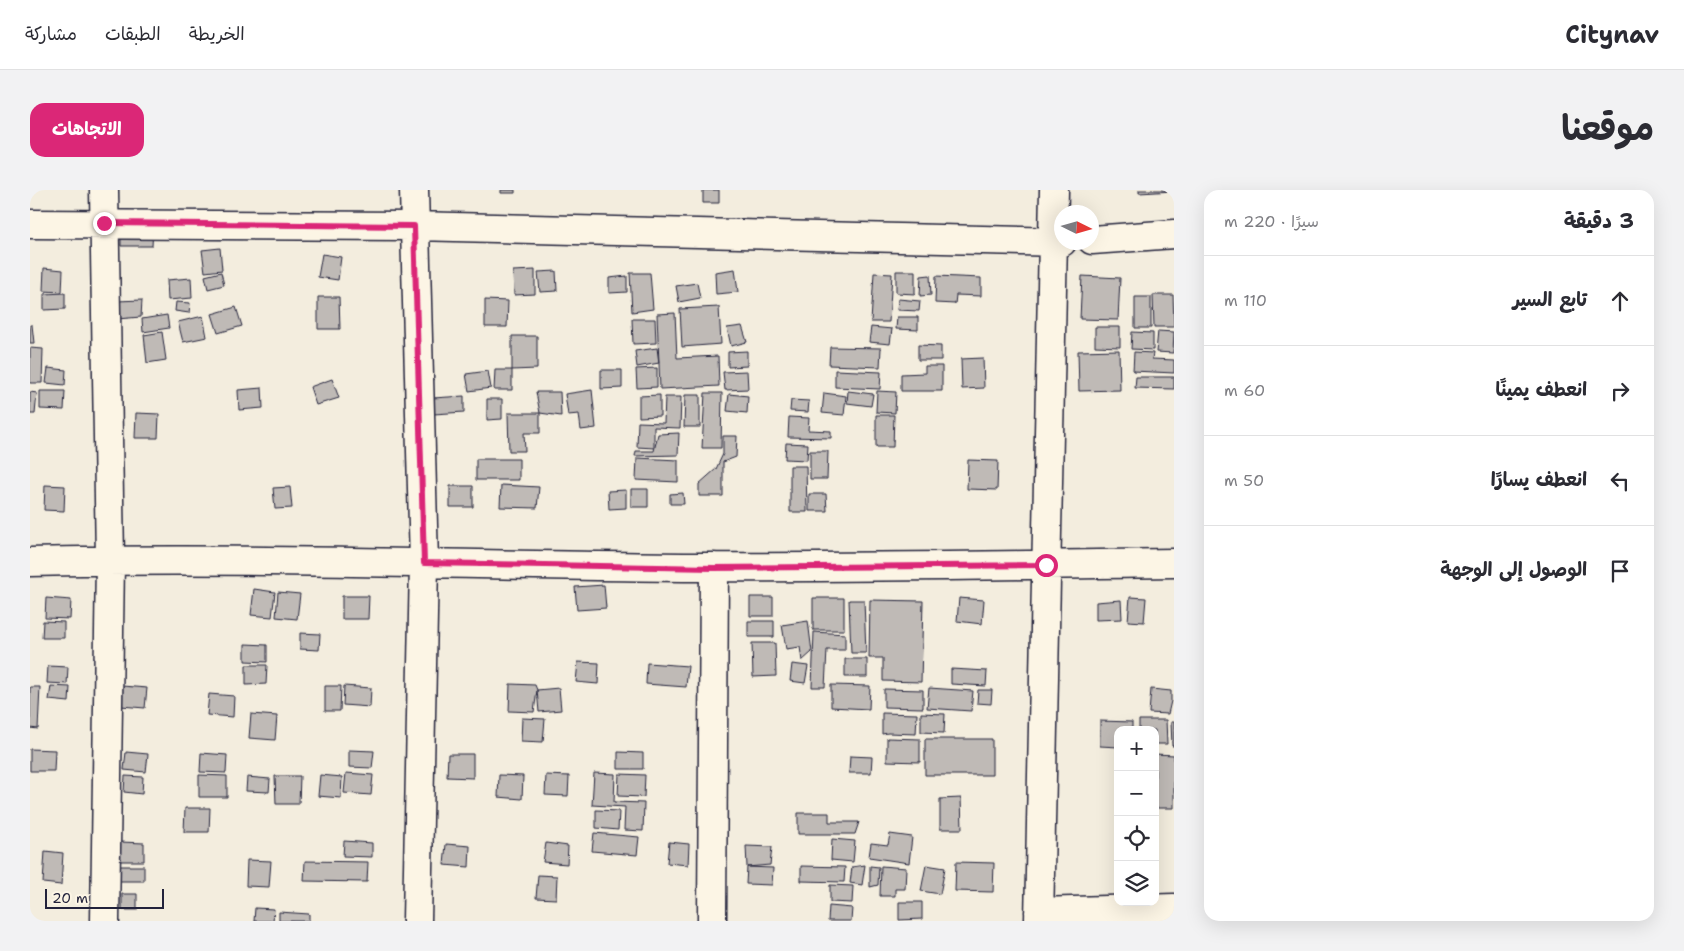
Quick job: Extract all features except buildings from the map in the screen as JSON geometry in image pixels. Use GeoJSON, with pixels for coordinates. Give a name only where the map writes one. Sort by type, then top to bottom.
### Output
{"type":"FeatureCollection","features":[{"type":"Feature","properties":{"kind":"street"},"geometry":{"type":"LineString","coordinates":[[104,190],[110,560],[105,921]]}},
{"type":"Feature","properties":{"kind":"street"},"geometry":{"type":"LineString","coordinates":[[414,190],[424,563],[417,921]]}},
{"type":"Feature","properties":{"kind":"street"},"geometry":{"type":"LineString","coordinates":[[1054,190],[1055,205]]}},
{"type":"Feature","properties":{"kind":"street"},"geometry":{"type":"LineString","coordinates":[[30,224],[414,226],[1054,243]]}},
{"type":"Feature","properties":{"kind":"street"},"geometry":{"type":"LineString","coordinates":[[1099,239],[1174,234]]}},
{"type":"Feature","properties":{"kind":"street"},"geometry":{"type":"LineString","coordinates":[[1058,250],[1046,565],[1039,917],[1174,908]]}},
{"type":"Feature","properties":{"kind":"street"},"geometry":{"type":"LineString","coordinates":[[30,562],[110,560],[714,568],[1174,563]]}},
{"type":"Feature","properties":{"kind":"street"},"geometry":{"type":"LineString","coordinates":[[712,921],[714,568]]}},
{"type":"Feature","properties":{"kind":"route"},"geometry":{"type":"LineString","coordinates":[[104,223],[414,226],[424,563],[714,568],[1046,565]]}}]}
